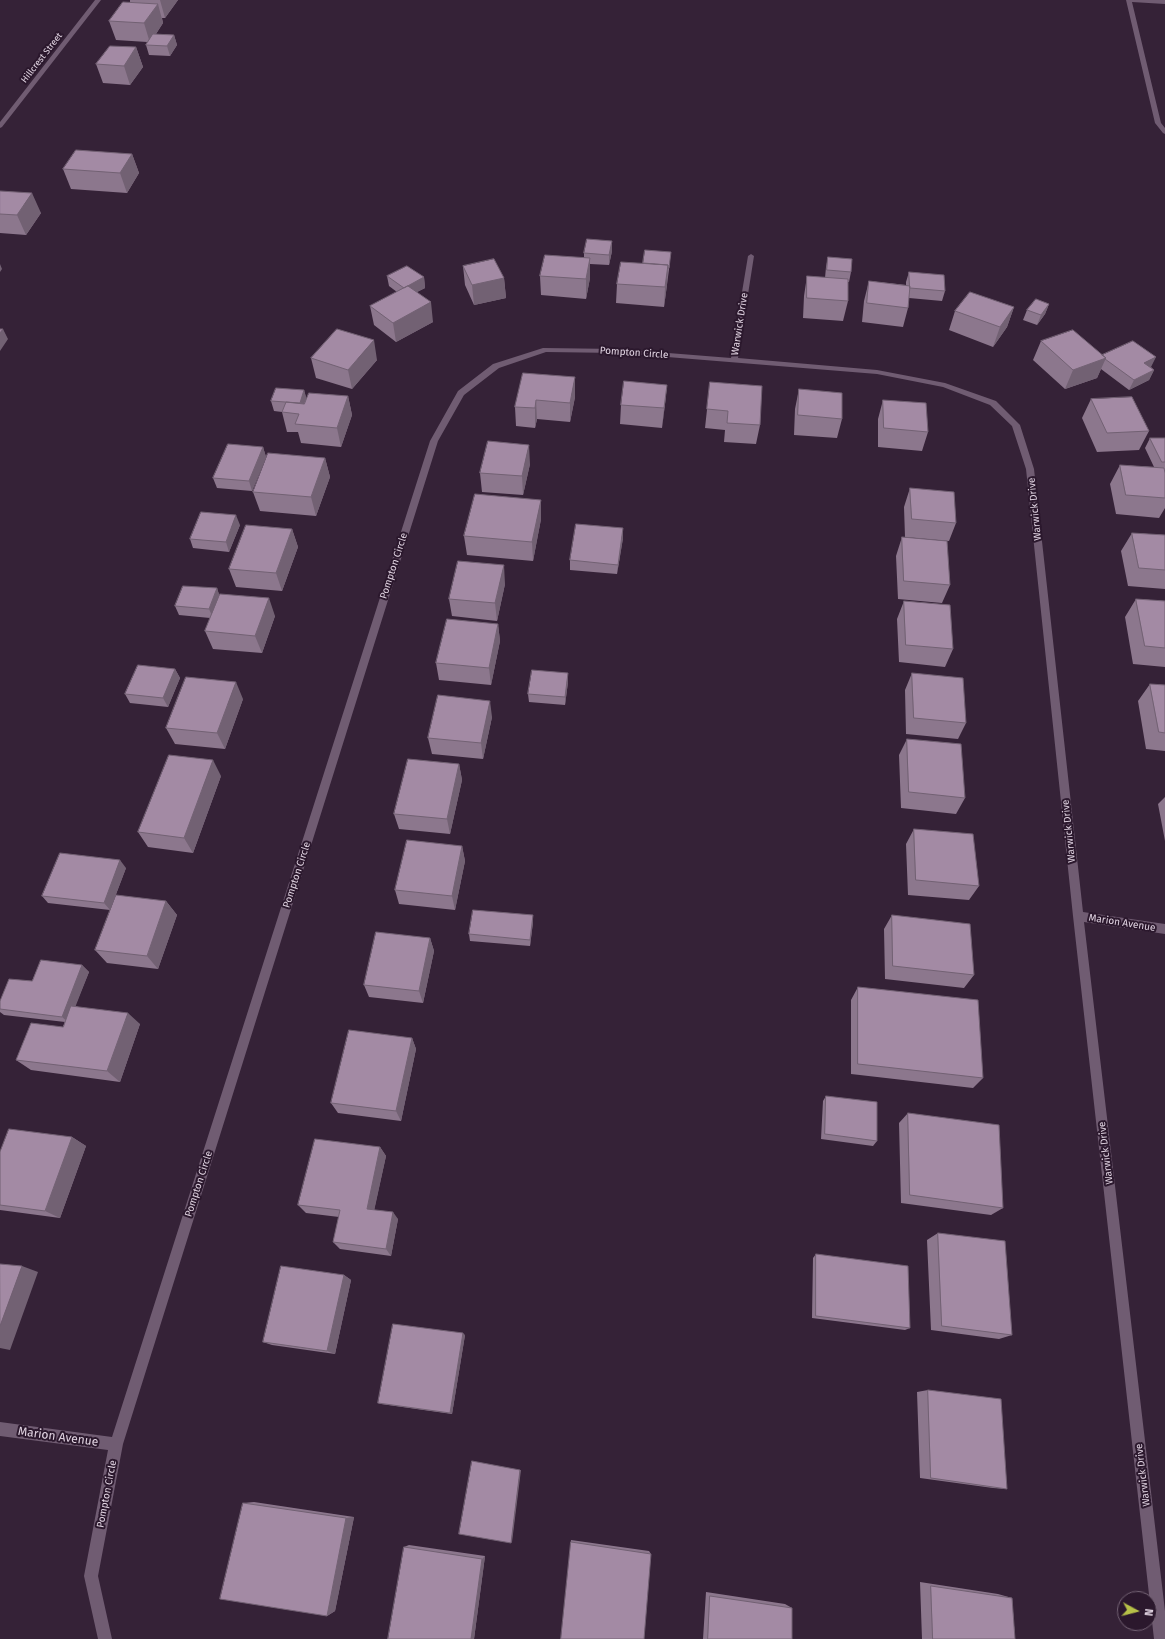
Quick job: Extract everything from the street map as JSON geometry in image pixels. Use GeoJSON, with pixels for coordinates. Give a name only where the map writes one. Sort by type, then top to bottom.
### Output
{"type":"FeatureCollection","features":[{"type":"Feature","properties":{"kind":"street","name":"Hillcrest Street"},"geometry":{"type":"LineString","coordinates":[[0,126],[98,0]]}},
{"type":"Feature","properties":{"kind":"street"},"geometry":{"type":"LineString","coordinates":[[1165,2],[1129,0],[1158,123],[1165,132]]}},
{"type":"Feature","properties":{"kind":"street","name":"Warwick Drive"},"geometry":{"type":"LineString","coordinates":[[751,256],[734,361],[877,372],[944,385],[993,403],[1016,424],[1030,469],[1078,916],[1161,1639]]}},
{"type":"Feature","properties":{"kind":"street","name":"Pompton Circle"},"geometry":{"type":"LineString","coordinates":[[105,1639],[91,1576],[116,1444],[434,441],[461,393],[496,366],[546,350],[618,351],[734,361]]}},
{"type":"Feature","properties":{"kind":"street","name":"Marion Avenue"},"geometry":{"type":"LineString","coordinates":[[1078,916],[1165,929]]}},
{"type":"Feature","properties":{"kind":"street","name":"Marion Avenue"},"geometry":{"type":"LineString","coordinates":[[0,1429],[116,1444]]}},
{"type":"Feature","properties":{"kind":"building"},"geometry":{"type":"Polygon","coordinates":[[[123,2],[158,4],[144,23],[109,21],[123,2]]]}},
{"type":"Feature","properties":{"kind":"building"},"geometry":{"type":"Polygon","coordinates":[[[153,34],[174,35],[167,46],[146,45],[153,34]]]}},
{"type":"Feature","properties":{"kind":"building"},"geometry":{"type":"Polygon","coordinates":[[[110,46],[136,47],[124,66],[96,64],[110,46]]]}},
{"type":"Feature","properties":{"kind":"building"},"geometry":{"type":"Polygon","coordinates":[[[76,150],[132,154],[120,173],[63,169],[76,150]]]}},
{"type":"Feature","properties":{"kind":"building"},"geometry":{"type":"Polygon","coordinates":[[[0,191],[32,193],[17,215],[0,214],[0,191]]]}},
{"type":"Feature","properties":{"kind":"building"},"geometry":{"type":"Polygon","coordinates":[[[587,239],[612,241],[609,255],[584,253],[587,239]]]}},
{"type":"Feature","properties":{"kind":"building"},"geometry":{"type":"Polygon","coordinates":[[[645,250],[671,252],[669,268],[668,265],[643,263],[645,250]]]}},
{"type":"Feature","properties":{"kind":"building"},"geometry":{"type":"Polygon","coordinates":[[[545,255],[590,258],[586,279],[540,276],[545,255]]]}},
{"type":"Feature","properties":{"kind":"building"},"geometry":{"type":"Polygon","coordinates":[[[828,257],[852,259],[851,272],[827,270],[828,257]]]}},
{"type":"Feature","properties":{"kind":"building"},"geometry":{"type":"Polygon","coordinates":[[[494,259],[504,278],[472,285],[463,266],[494,259]]]}},
{"type":"Feature","properties":{"kind":"building"},"geometry":{"type":"Polygon","coordinates":[[[621,262],[668,265],[665,287],[617,284],[621,262]]]}},
{"type":"Feature","properties":{"kind":"building"},"geometry":{"type":"Polygon","coordinates":[[[407,266],[424,277],[404,288],[387,276],[407,266]]]}},
{"type":"Feature","properties":{"kind":"building"},"geometry":{"type":"Polygon","coordinates":[[[909,272],[944,275],[945,291],[910,288],[909,272]]]}},
{"type":"Feature","properties":{"kind":"building"},"geometry":{"type":"Polygon","coordinates":[[[807,276],[848,279],[848,301],[807,298],[807,276]]]}},
{"type":"Feature","properties":{"kind":"building"},"geometry":{"type":"Polygon","coordinates":[[[869,281],[910,286],[908,308],[867,303],[869,281]]]}},
{"type":"Feature","properties":{"kind":"building"},"geometry":{"type":"Polygon","coordinates":[[[408,286],[431,302],[393,323],[370,306],[408,286]]]}},
{"type":"Feature","properties":{"kind":"building"},"geometry":{"type":"Polygon","coordinates":[[[970,292],[1014,307],[1000,327],[955,311],[970,292]]]}},
{"type":"Feature","properties":{"kind":"building"},"geometry":{"type":"Polygon","coordinates":[[[1036,299],[1049,304],[1041,315],[1027,310],[1036,299]]]}},
{"type":"Feature","properties":{"kind":"building"},"geometry":{"type":"Polygon","coordinates":[[[337,329],[374,340],[348,370],[311,358],[337,329]]]}},
{"type":"Feature","properties":{"kind":"building"},"geometry":{"type":"Polygon","coordinates":[[[1073,330],[1106,358],[1073,370],[1041,341],[1073,330]]]}},
{"type":"Feature","properties":{"kind":"building"},"geometry":{"type":"Polygon","coordinates":[[[1133,341],[1156,357],[1144,363],[1154,370],[1134,380],[1105,359],[1106,358],[1102,355],[1133,341]]]}},
{"type":"Feature","properties":{"kind":"building"},"geometry":{"type":"Polygon","coordinates":[[[523,373],[575,377],[570,403],[536,400],[535,408],[515,407],[523,373]]]}},
{"type":"Feature","properties":{"kind":"building"},"geometry":{"type":"Polygon","coordinates":[[[624,381],[667,385],[664,408],[621,405],[624,381]]]}},
{"type":"Feature","properties":{"kind":"building"},"geometry":{"type":"Polygon","coordinates":[[[710,382],[762,386],[760,425],[727,423],[728,411],[707,409],[710,382]]]}},
{"type":"Feature","properties":{"kind":"building"},"geometry":{"type":"Polygon","coordinates":[[[276,388],[304,390],[300,403],[271,401],[276,388]]]}},
{"type":"Feature","properties":{"kind":"building"},"geometry":{"type":"Polygon","coordinates":[[[799,389],[842,393],[842,419],[798,415],[799,389]]]}},
{"type":"Feature","properties":{"kind":"building"},"geometry":{"type":"Polygon","coordinates":[[[309,393],[348,396],[337,428],[295,424],[299,414],[282,412],[286,402],[304,404],[309,393]]]}},
{"type":"Feature","properties":{"kind":"building"},"geometry":{"type":"Polygon","coordinates":[[[1132,397],[1149,431],[1107,433],[1091,399],[1132,397]]]}},
{"type":"Feature","properties":{"kind":"building"},"geometry":{"type":"Polygon","coordinates":[[[883,400],[926,403],[928,432],[884,428],[883,400]]]}},
{"type":"Feature","properties":{"kind":"building"},"geometry":{"type":"Polygon","coordinates":[[[1150,438],[1165,438],[1165,462],[1162,462],[1150,438]]]}},
{"type":"Feature","properties":{"kind":"building"},"geometry":{"type":"Polygon","coordinates":[[[488,441],[529,445],[522,476],[480,473],[488,441]]]}},
{"type":"Feature","properties":{"kind":"building"},"geometry":{"type":"Polygon","coordinates":[[[228,444],[263,447],[249,481],[213,478],[228,444]]]}},
{"type":"Feature","properties":{"kind":"building"},"geometry":{"type":"Polygon","coordinates":[[[268,453],[325,458],[311,497],[253,492],[268,453]]]}},
{"type":"Feature","properties":{"kind":"building"},"geometry":{"type":"Polygon","coordinates":[[[1120,465],[1164,468],[1165,498],[1126,495],[1120,465]]]}},
{"type":"Feature","properties":{"kind":"building"},"geometry":{"type":"Polygon","coordinates":[[[910,488],[954,492],[956,523],[912,519],[910,488]]]}},
{"type":"Feature","properties":{"kind":"building"},"geometry":{"type":"Polygon","coordinates":[[[475,494],[541,500],[532,542],[464,536],[475,494]]]}},
{"type":"Feature","properties":{"kind":"building"},"geometry":{"type":"Polygon","coordinates":[[[201,512],[236,515],[226,542],[190,539],[201,512]]]}},
{"type":"Feature","properties":{"kind":"building"},"geometry":{"type":"Polygon","coordinates":[[[576,524],[623,528],[618,565],[570,560],[576,524]]]}},
{"type":"Feature","properties":{"kind":"building"},"geometry":{"type":"Polygon","coordinates":[[[246,525],[292,529],[276,573],[229,569],[246,525]]]}},
{"type":"Feature","properties":{"kind":"building"},"geometry":{"type":"Polygon","coordinates":[[[1132,533],[1165,535],[1165,570],[1139,568],[1132,533]]]}},
{"type":"Feature","properties":{"kind":"building"},"geometry":{"type":"Polygon","coordinates":[[[902,537],[947,541],[950,585],[904,581],[902,537]]]}},
{"type":"Feature","properties":{"kind":"building"},"geometry":{"type":"Polygon","coordinates":[[[458,561],[504,565],[495,603],[449,599],[458,561]]]}},
{"type":"Feature","properties":{"kind":"building"},"geometry":{"type":"Polygon","coordinates":[[[183,586],[217,588],[209,609],[175,606],[183,586]]]}},
{"type":"Feature","properties":{"kind":"building"},"geometry":{"type":"Polygon","coordinates":[[[220,594],[269,598],[255,636],[205,631],[220,594]]]}},
{"type":"Feature","properties":{"kind":"building"},"geometry":{"type":"Polygon","coordinates":[[[1136,599],[1165,601],[1165,648],[1145,646],[1136,599]]]}},
{"type":"Feature","properties":{"kind":"building"},"geometry":{"type":"Polygon","coordinates":[[[904,601],[950,605],[953,649],[906,645],[904,601]]]}},
{"type":"Feature","properties":{"kind":"building"},"geometry":{"type":"Polygon","coordinates":[[[447,619],[498,624],[489,668],[436,663],[447,619]]]}},
{"type":"Feature","properties":{"kind":"building"},"geometry":{"type":"Polygon","coordinates":[[[138,665],[175,669],[163,698],[125,694],[138,665]]]}},
{"type":"Feature","properties":{"kind":"building"},"geometry":{"type":"Polygon","coordinates":[[[532,670],[568,673],[565,697],[528,694],[532,670]]]}},
{"type":"Feature","properties":{"kind":"building"},"geometry":{"type":"Polygon","coordinates":[[[912,673],[963,678],[966,723],[914,718],[912,673]]]}},
{"type":"Feature","properties":{"kind":"building"},"geometry":{"type":"Polygon","coordinates":[[[186,677],[236,682],[217,733],[166,728],[186,677]]]}},
{"type":"Feature","properties":{"kind":"building"},"geometry":{"type":"Polygon","coordinates":[[[1150,684],[1165,685],[1165,733],[1159,732],[1150,684]]]}},
{"type":"Feature","properties":{"kind":"building"},"geometry":{"type":"Polygon","coordinates":[[[438,695],[490,701],[481,743],[428,738],[438,695]]]}},
{"type":"Feature","properties":{"kind":"building"},"geometry":{"type":"Polygon","coordinates":[[[907,739],[961,744],[965,798],[909,792],[907,739]]]}},
{"type":"Feature","properties":{"kind":"building"},"geometry":{"type":"Polygon","coordinates":[[[169,755],[213,760],[184,838],[138,832],[169,755]]]}},
{"type":"Feature","properties":{"kind":"building"},"geometry":{"type":"Polygon","coordinates":[[[408,759],[459,764],[447,819],[394,814],[408,759]]]}},
{"type":"Feature","properties":{"kind":"building"},"geometry":{"type":"Polygon","coordinates":[[[914,829],[973,834],[979,886],[916,880],[914,829]]]}},
{"type":"Feature","properties":{"kind":"building"},"geometry":{"type":"Polygon","coordinates":[[[407,840],[462,846],[452,896],[395,890],[407,840]]]}},
{"type":"Feature","properties":{"kind":"building"},"geometry":{"type":"Polygon","coordinates":[[[60,853],[120,860],[104,903],[42,896],[60,853]]]}},
{"type":"Feature","properties":{"kind":"building"},"geometry":{"type":"Polygon","coordinates":[[[116,895],[166,901],[147,956],[95,950],[116,895]]]}},
{"type":"Feature","properties":{"kind":"building"},"geometry":{"type":"Polygon","coordinates":[[[473,910],[533,915],[530,940],[469,934],[473,910]]]}},
{"type":"Feature","properties":{"kind":"building"},"geometry":{"type":"Polygon","coordinates":[[[892,915],[970,924],[974,975],[893,966],[892,915]]]}},
{"type":"Feature","properties":{"kind":"building"},"geometry":{"type":"Polygon","coordinates":[[[376,932],[430,938],[419,991],[364,985],[376,932]]]}},
{"type":"Feature","properties":{"kind":"building"},"geometry":{"type":"Polygon","coordinates":[[[41,960],[82,965],[62,1017],[0,1009],[0,1001],[9,979],[32,981],[41,960]]]}},
{"type":"Feature","properties":{"kind":"building"},"geometry":{"type":"Polygon","coordinates":[[[858,987],[978,1000],[983,1078],[858,1064],[858,987]]]}},
{"type":"Feature","properties":{"kind":"building"},"geometry":{"type":"Polygon","coordinates":[[[71,1006],[128,1013],[107,1071],[16,1060],[31,1023],[63,1027],[71,1006]]]}},
{"type":"Feature","properties":{"kind":"building"},"geometry":{"type":"Polygon","coordinates":[[[349,1030],[412,1038],[396,1111],[331,1103],[349,1030]]]}},
{"type":"Feature","properties":{"kind":"building"},"geometry":{"type":"Polygon","coordinates":[[[826,1096],[877,1102],[877,1141],[825,1134],[826,1096]]]}},
{"type":"Feature","properties":{"kind":"building"},"geometry":{"type":"Polygon","coordinates":[[[908,1113],[999,1125],[1003,1208],[910,1195],[908,1113]]]}},
{"type":"Feature","properties":{"kind":"building"},"geometry":{"type":"Polygon","coordinates":[[[9,1129],[72,1137],[45,1211],[0,1205],[0,1152],[9,1129]]]}},
{"type":"Feature","properties":{"kind":"building"},"geometry":{"type":"Polygon","coordinates":[[[315,1139],[380,1147],[367,1209],[393,1212],[386,1249],[333,1242],[340,1210],[298,1205],[315,1139]]]}},
{"type":"Feature","properties":{"kind":"building"},"geometry":{"type":"Polygon","coordinates":[[[938,1233],[1005,1241],[1012,1335],[942,1326],[938,1233]]]}},
{"type":"Feature","properties":{"kind":"building"},"geometry":{"type":"Polygon","coordinates":[[[816,1254],[908,1266],[910,1328],[816,1316],[816,1254]]]}},
{"type":"Feature","properties":{"kind":"building"},"geometry":{"type":"Polygon","coordinates":[[[0,1264],[22,1266],[0,1326],[0,1264]]]}},
{"type":"Feature","properties":{"kind":"building"},"geometry":{"type":"Polygon","coordinates":[[[281,1266],[344,1275],[327,1351],[263,1342],[281,1266]]]}},
{"type":"Feature","properties":{"kind":"building"},"geometry":{"type":"Polygon","coordinates":[[[393,1324],[463,1333],[450,1413],[378,1403],[393,1324]]]}},
{"type":"Feature","properties":{"kind":"building"},"geometry":{"type":"Polygon","coordinates":[[[928,1390],[1001,1399],[1007,1489],[931,1478],[928,1390]]]}},
{"type":"Feature","properties":{"kind":"building"},"geometry":{"type":"Polygon","coordinates":[[[472,1461],[520,1470],[511,1543],[459,1534],[472,1461]]]}},
{"type":"Feature","properties":{"kind":"building"},"geometry":{"type":"Polygon","coordinates":[[[243,1503],[346,1518],[327,1616],[220,1599],[243,1503]]]}},
{"type":"Feature","properties":{"kind":"building"},"geometry":{"type":"Polygon","coordinates":[[[571,1542],[651,1554],[644,1639],[561,1639],[571,1542]]]}},
{"type":"Feature","properties":{"kind":"building"},"geometry":{"type":"Polygon","coordinates":[[[404,1547],[482,1559],[471,1639],[388,1639],[404,1547]]]}},
{"type":"Feature","properties":{"kind":"building"},"geometry":{"type":"Polygon","coordinates":[[[931,1586],[1012,1598],[1015,1639],[933,1639],[931,1586]]]}},
{"type":"Feature","properties":{"kind":"building"},"geometry":{"type":"Polygon","coordinates":[[[710,1596],[792,1608],[792,1639],[708,1639],[710,1596]]]}}]}
